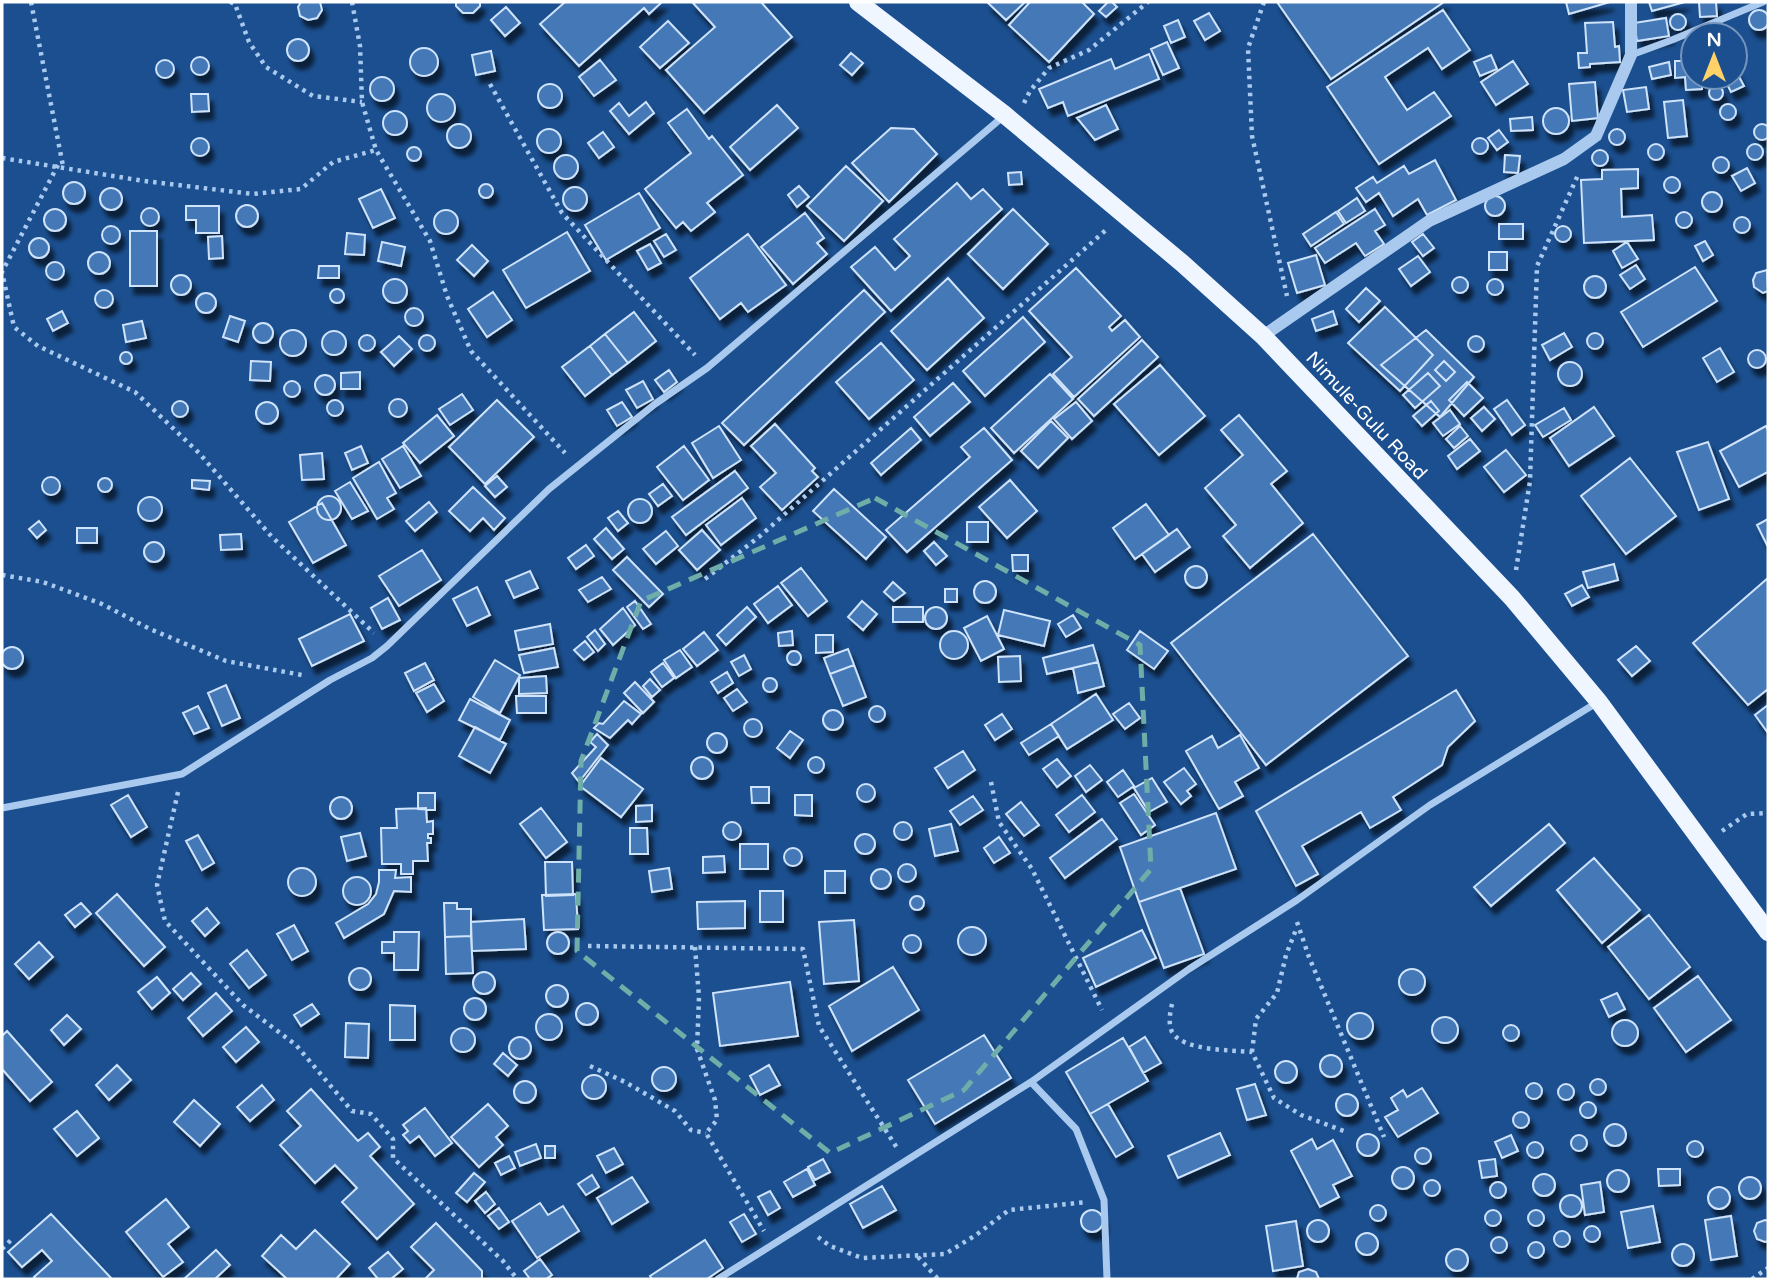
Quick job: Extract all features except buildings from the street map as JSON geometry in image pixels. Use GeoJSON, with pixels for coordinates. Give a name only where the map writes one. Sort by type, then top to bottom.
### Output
{"type":"FeatureCollection","features":[{"type":"Feature","properties":{"kind":"main road","name":"Nimule-Gulu Road"},"geometry":{"type":"LineString","coordinates":[[858,2],[1009,119],[1124,214],[1263,336],[1512,598],[1599,702],[1768,932]]}},
{"type":"Feature","properties":{"kind":"street"},"geometry":{"type":"LineString","coordinates":[[1263,336],[1429,221],[1564,159],[1596,136],[1631,55],[1631,2]]}},
{"type":"Feature","properties":{"kind":"street"},"geometry":{"type":"LineString","coordinates":[[1631,55],[1763,2]]}},
{"type":"Feature","properties":{"kind":"street"},"geometry":{"type":"LineString","coordinates":[[2,808],[182,774],[330,680],[372,658],[539,498],[655,404],[708,368],[1009,119]]}},
{"type":"Feature","properties":{"kind":"street"},"geometry":{"type":"LineString","coordinates":[[718,1279],[1031,1082],[1189,969],[1297,900],[1430,805],[1599,702]]}},
{"type":"Feature","properties":{"kind":"street"},"geometry":{"type":"LineString","coordinates":[[1031,1082],[1076,1129],[1104,1200],[1107,1279]]}},
{"type":"Feature","properties":{"kind":"path"},"geometry":{"type":"LineString","coordinates":[[31,2],[60,166],[2,272],[14,327],[38,346],[135,392],[199,453],[272,537],[387,646]]}},
{"type":"Feature","properties":{"kind":"path"},"geometry":{"type":"LineString","coordinates":[[230,2],[235,4],[249,42],[266,67],[313,96],[362,102]]}},
{"type":"Feature","properties":{"kind":"path"},"geometry":{"type":"LineString","coordinates":[[352,2],[360,46],[362,102],[376,150],[430,241],[447,296],[471,351],[577,466]]}},
{"type":"Feature","properties":{"kind":"path"},"geometry":{"type":"LineString","coordinates":[[1009,119],[1049,68],[1089,50],[1147,2]]}},
{"type":"Feature","properties":{"kind":"path"},"geometry":{"type":"LineString","coordinates":[[1264,2],[1248,48],[1252,136],[1292,318]]}},
{"type":"Feature","properties":{"kind":"path"},"geometry":{"type":"LineString","coordinates":[[490,84],[562,213],[708,368]]}},
{"type":"Feature","properties":{"kind":"path"},"geometry":{"type":"LineString","coordinates":[[1512,598],[1530,481],[1537,266],[1596,136]]}},
{"type":"Feature","properties":{"kind":"path"},"geometry":{"type":"LineString","coordinates":[[2,158],[144,181],[253,194],[301,189],[333,162],[376,150]]}},
{"type":"Feature","properties":{"kind":"path"},"geometry":{"type":"LineString","coordinates":[[705,579],[760,536],[1124,214]]}},
{"type":"Feature","properties":{"kind":"path"},"geometry":{"type":"LineString","coordinates":[[2,575],[43,582],[102,604],[150,629],[226,662],[330,680]]}},
{"type":"Feature","properties":{"kind":"path"},"geometry":{"type":"LineString","coordinates":[[182,774],[157,885],[165,921],[243,1005],[296,1045],[352,1111],[371,1114],[393,1139],[393,1158],[503,1261],[517,1279]]}},
{"type":"Feature","properties":{"kind":"path"},"geometry":{"type":"LineString","coordinates":[[991,782],[999,822],[1032,869],[1110,1026]]}},
{"type":"Feature","properties":{"kind":"path"},"geometry":{"type":"LineString","coordinates":[[1704,844],[1747,814],[1768,813]]}},
{"type":"Feature","properties":{"kind":"path"},"geometry":{"type":"LineString","coordinates":[[1297,900],[1297,927],[1286,955],[1277,993],[1256,1019],[1252,1052],[1274,1098],[1301,1115],[1344,1131]]}},
{"type":"Feature","properties":{"kind":"path"},"geometry":{"type":"LineString","coordinates":[[1297,927],[1384,1137]]}},
{"type":"Feature","properties":{"kind":"path"},"geometry":{"type":"LineString","coordinates":[[587,946],[803,949],[819,1026],[905,1160]]}},
{"type":"Feature","properties":{"kind":"path"},"geometry":{"type":"LineString","coordinates":[[695,947],[699,997],[697,1049],[715,1100],[717,1119],[706,1133]]}},
{"type":"Feature","properties":{"kind":"path"},"geometry":{"type":"LineString","coordinates":[[1189,969],[1175,990],[1169,1019],[1173,1033],[1188,1045],[1252,1052]]}},
{"type":"Feature","properties":{"kind":"path"},"geometry":{"type":"LineString","coordinates":[[590,1066],[625,1082],[675,1111],[691,1130],[706,1133],[771,1244]]}},
{"type":"Feature","properties":{"kind":"path"},"geometry":{"type":"LineString","coordinates":[[807,1222],[816,1235],[830,1246],[862,1258],[945,1254],[1009,1210],[1104,1200]]}},
{"type":"Feature","properties":{"kind":"path"},"geometry":{"type":"LineString","coordinates":[[2,1249],[12,1239]]}},
{"type":"Feature","properties":{"kind":"path"},"geometry":{"type":"LineString","coordinates":[[918,1256],[938,1279]]}},
{"type":"Feature","properties":{"kind":"path"},"geometry":{"type":"LineString","coordinates":[[1752,1279],[1768,1268]]}},
{"type":"Feature","properties":{"kind":"highlighted area"},"geometry":{"type":"Polygon","coordinates":[[[875,498],[1140,645],[1151,869],[964,1090],[830,1153],[577,951],[581,761],[641,601],[875,498]]]}}]}
